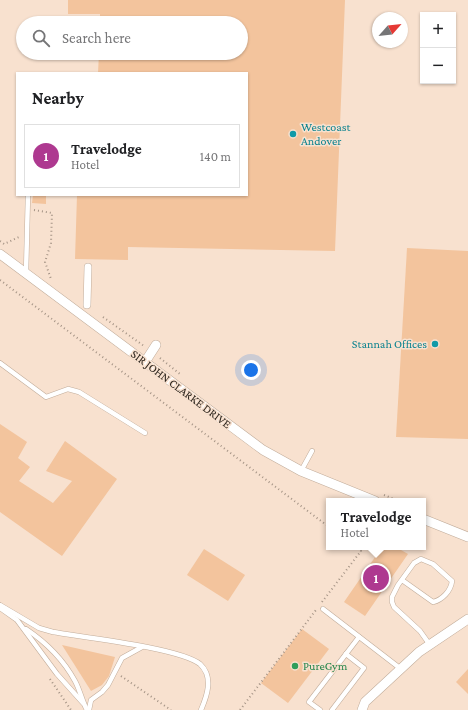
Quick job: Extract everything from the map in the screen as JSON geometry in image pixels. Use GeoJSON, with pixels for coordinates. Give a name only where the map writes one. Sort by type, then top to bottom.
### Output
{"type":"FeatureCollection","features":[{"type":"Feature","properties":{"kind":"street","name":"SIR JOHN CLARKE DRIVE"},"geometry":{"type":"LineString","coordinates":[[0,254],[263,450],[301,471],[376,497]]}},
{"type":"Feature","properties":{"kind":"street"},"geometry":{"type":"LineString","coordinates":[[88,267],[88,305]]}},
{"type":"Feature","properties":{"kind":"street"},"geometry":{"type":"LineString","coordinates":[[145,362],[154,348]]}},
{"type":"Feature","properties":{"kind":"street"},"geometry":{"type":"LineString","coordinates":[[426,520],[468,538]]}},
{"type":"Feature","properties":{"kind":"street"},"geometry":{"type":"LineString","coordinates":[[362,710],[365,702],[401,669],[430,645],[468,619]]}},
{"type":"Feature","properties":{"kind":"lane"},"geometry":{"type":"LineString","coordinates":[[26,273],[28,196]]}},
{"type":"Feature","properties":{"kind":"lane"},"geometry":{"type":"LineString","coordinates":[[0,363],[46,398],[68,389],[79,392],[145,433]]}},
{"type":"Feature","properties":{"kind":"lane"},"geometry":{"type":"LineString","coordinates":[[301,471],[312,451]]}},
{"type":"Feature","properties":{"kind":"lane"},"geometry":{"type":"LineString","coordinates":[[402,580],[433,602],[442,598],[452,586],[452,581],[433,564],[421,559],[414,563],[402,580],[392,597],[394,607],[420,631],[430,645]]}},
{"type":"Feature","properties":{"kind":"lane"},"geometry":{"type":"LineString","coordinates":[[0,606],[17,620],[57,674],[83,702],[88,710]]}},
{"type":"Feature","properties":{"kind":"lane"},"geometry":{"type":"LineString","coordinates":[[0,606],[39,628],[46,630],[142,647],[188,658],[200,665],[206,673],[209,692],[202,710]]}},
{"type":"Feature","properties":{"kind":"lane"},"geometry":{"type":"LineString","coordinates":[[323,609],[401,669]]}},
{"type":"Feature","properties":{"kind":"lane"},"geometry":{"type":"LineString","coordinates":[[22,626],[49,646],[62,659],[76,682],[83,702]]}},
{"type":"Feature","properties":{"kind":"lane"},"geometry":{"type":"LineString","coordinates":[[320,710],[309,702],[359,636]]}},
{"type":"Feature","properties":{"kind":"lane"},"geometry":{"type":"LineString","coordinates":[[88,710],[91,700],[108,685],[122,658],[142,647]]}},
{"type":"Feature","properties":{"kind":"lane"},"geometry":{"type":"LineString","coordinates":[[332,710],[364,668],[346,654]]}},
{"type":"Feature","properties":{"kind":"path"},"geometry":{"type":"LineString","coordinates":[[28,208],[52,213],[51,243],[45,262],[51,279]]}},
{"type":"Feature","properties":{"kind":"path"},"geometry":{"type":"LineString","coordinates":[[0,241],[4,244],[19,237],[19,229]]}},
{"type":"Feature","properties":{"kind":"path"},"geometry":{"type":"LineString","coordinates":[[0,280],[326,525]]}},
{"type":"Feature","properties":{"kind":"path"},"geometry":{"type":"LineString","coordinates":[[88,305],[154,348],[182,375]]}},
{"type":"Feature","properties":{"kind":"path"},"geometry":{"type":"LineString","coordinates":[[240,710],[361,551],[360,550]]}},
{"type":"Feature","properties":{"kind":"path"},"geometry":{"type":"LineString","coordinates":[[120,675],[171,710]]}},
{"type":"Feature","properties":{"kind":"building","name":"Westcoast Andover"},"geometry":{"type":"Polygon","coordinates":[[[68,0],[345,0],[335,251],[128,247],[128,260],[75,259],[77,196],[248,196],[248,72],[98,72],[99,60],[248,60],[248,16],[100,16],[100,14],[68,14],[68,0]]]}},
{"type":"Feature","properties":{"kind":"building"},"geometry":{"type":"Polygon","coordinates":[[[33,196],[46,196],[46,204],[32,203],[33,196]]]}},
{"type":"Feature","properties":{"kind":"building","name":"Stannah Offices"},"geometry":{"type":"Polygon","coordinates":[[[407,248],[468,251],[468,439],[396,437],[407,248]]]}},
{"type":"Feature","properties":{"kind":"building"},"geometry":{"type":"Polygon","coordinates":[[[0,424],[27,442],[18,458],[30,467],[19,481],[53,503],[72,481],[46,471],[65,441],[117,479],[62,556],[0,512],[0,424]]]}},
{"type":"Feature","properties":{"kind":"building"},"geometry":{"type":"Polygon","coordinates":[[[204,549],[245,575],[228,601],[187,575],[204,549]]]}},
{"type":"Feature","properties":{"kind":"building"},"geometry":{"type":"Polygon","coordinates":[[[380,550],[401,550],[408,554],[365,616],[344,602],[380,550]]]}},
{"type":"Feature","properties":{"kind":"building","name":"PureGym"},"geometry":{"type":"Polygon","coordinates":[[[302,629],[329,649],[288,703],[261,683],[302,629]]]}},
{"type":"Feature","properties":{"kind":"building"},"geometry":{"type":"Polygon","coordinates":[[[62,645],[115,657],[109,676],[102,685],[91,691],[62,645]]]}},
{"type":"Feature","properties":{"kind":"building"},"geometry":{"type":"Polygon","coordinates":[[[468,669],[468,694],[456,682],[468,669]]]}},
{"type":"Feature","properties":{"kind":"place","name":"Westcoast Andover"},"geometry":{"type":"Point","coordinates":[293,134]}},
{"type":"Feature","properties":{"kind":"place","name":"Stannah Offices"},"geometry":{"type":"Point","coordinates":[435,344]}},
{"type":"Feature","properties":{"kind":"place","name":"Travelodge"},"geometry":{"type":"Point","coordinates":[376,578]}},
{"type":"Feature","properties":{"kind":"place","name":"PureGym"},"geometry":{"type":"Point","coordinates":[295,666]}}]}
